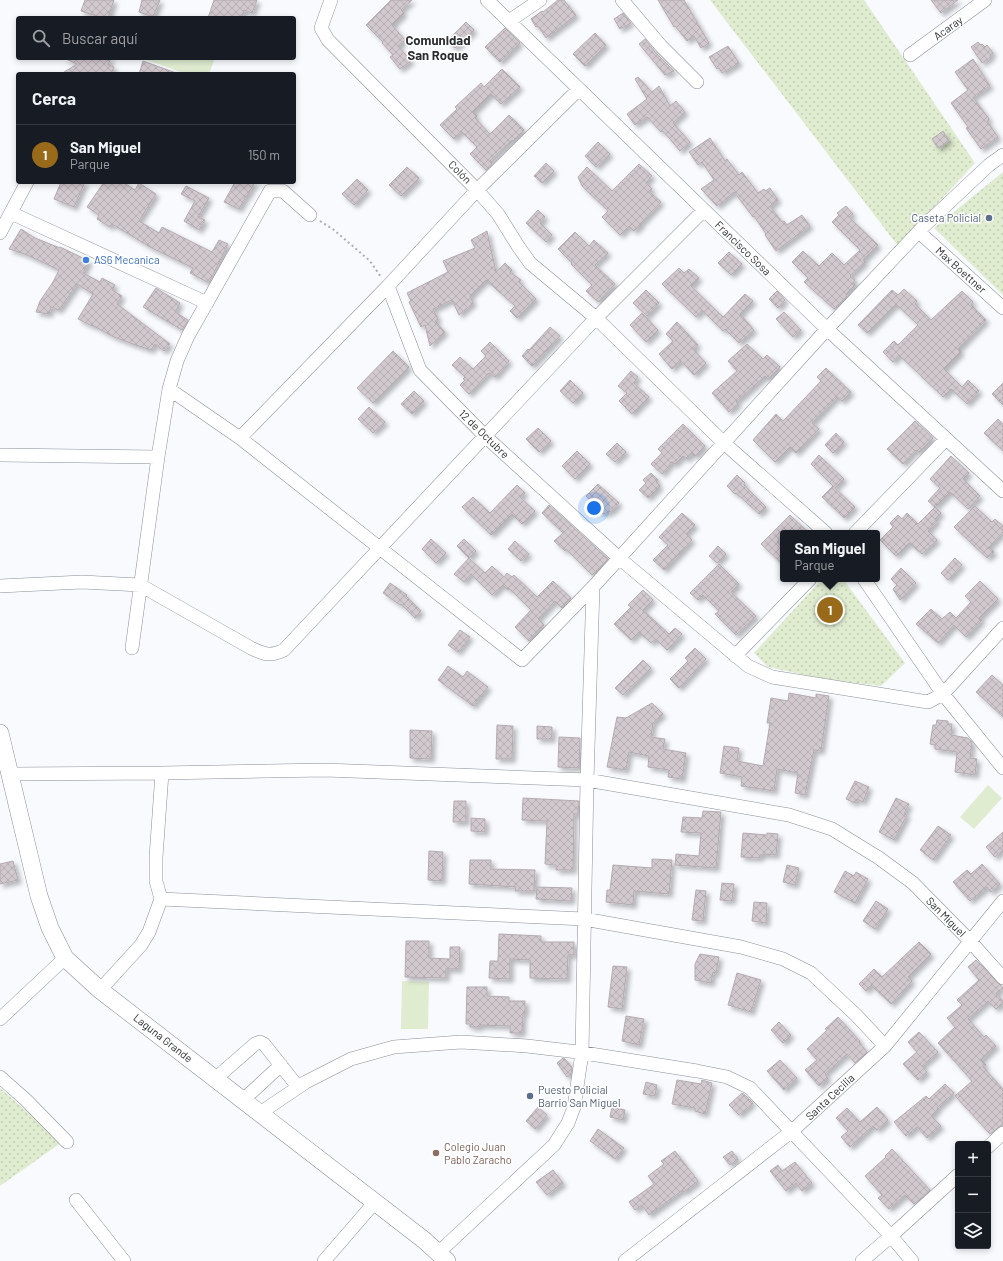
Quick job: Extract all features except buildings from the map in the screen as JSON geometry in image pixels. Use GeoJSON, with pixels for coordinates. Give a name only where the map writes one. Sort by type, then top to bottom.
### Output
{"type":"FeatureCollection","features":[{"type":"Feature","properties":{"kind":"main road","name":"Laguna Grande"},"geometry":{"type":"LineString","coordinates":[[0,733],[40,896],[50,928],[65,958],[100,990],[424,1240],[443,1257]]}},
{"type":"Feature","properties":{"kind":"street","name":"Colón"},"geometry":{"type":"LineString","coordinates":[[331,0],[321,28],[328,40],[477,190],[498,214],[530,263],[596,318],[724,442],[823,530]]}},
{"type":"Feature","properties":{"kind":"street","name":"Francisco Sosa"},"geometry":{"type":"LineString","coordinates":[[487,0],[827,329],[1003,491]]}},
{"type":"Feature","properties":{"kind":"street"},"geometry":{"type":"LineString","coordinates":[[509,21],[540,0]]}},
{"type":"Feature","properties":{"kind":"street"},"geometry":{"type":"LineString","coordinates":[[622,0],[662,46],[697,82]]}},
{"type":"Feature","properties":{"kind":"street","name":"Acaray"},"geometry":{"type":"LineString","coordinates":[[910,55],[985,0]]}},
{"type":"Feature","properties":{"kind":"street"},"geometry":{"type":"LineString","coordinates":[[240,438],[388,286],[477,190],[580,89]]}},
{"type":"Feature","properties":{"kind":"street"},"geometry":{"type":"LineString","coordinates":[[169,389],[240,438],[522,660],[620,558],[827,329],[919,232],[989,165],[1003,155]]}},
{"type":"Feature","properties":{"kind":"street"},"geometry":{"type":"LineString","coordinates":[[0,233],[26,184]]}},
{"type":"Feature","properties":{"kind":"street"},"geometry":{"type":"LineString","coordinates":[[132,648],[158,457],[169,389],[177,361],[207,303],[270,191],[282,191],[310,215]]}},
{"type":"Feature","properties":{"kind":"street"},"geometry":{"type":"LineString","coordinates":[[0,586],[82,582],[140,585],[251,648],[265,654],[275,654],[284,650],[596,318],[704,210]]}},
{"type":"Feature","properties":{"kind":"street"},"geometry":{"type":"LineString","coordinates":[[11,213],[207,303]]}},
{"type":"Feature","properties":{"kind":"street","name":"Max Boettner"},"geometry":{"type":"LineString","coordinates":[[919,232],[1003,308]]}},
{"type":"Feature","properties":{"kind":"street","name":"12 de Octubre"},"geometry":{"type":"LineString","coordinates":[[388,286],[420,370],[485,436],[620,558],[748,666],[772,677],[928,702],[943,694]]}},
{"type":"Feature","properties":{"kind":"street"},"geometry":{"type":"LineString","coordinates":[[858,530],[946,439]]}},
{"type":"Feature","properties":{"kind":"street"},"geometry":{"type":"LineString","coordinates":[[0,455],[158,457]]}},
{"type":"Feature","properties":{"kind":"street"},"geometry":{"type":"LineString","coordinates":[[735,656],[807,582]]}},
{"type":"Feature","properties":{"kind":"street"},"geometry":{"type":"LineString","coordinates":[[866,582],[943,694],[1003,768]]}},
{"type":"Feature","properties":{"kind":"street"},"geometry":{"type":"LineString","coordinates":[[443,1257],[554,1145],[568,1123],[574,1107],[582,1053],[587,780],[593,587]]}},
{"type":"Feature","properties":{"kind":"street"},"geometry":{"type":"LineString","coordinates":[[943,694],[1003,628]]}},
{"type":"Feature","properties":{"kind":"street","name":"San Miguel"},"geometry":{"type":"LineString","coordinates":[[11,774],[324,770],[587,780],[789,815],[832,829],[879,858],[913,884],[970,941],[1003,978]]}},
{"type":"Feature","properties":{"kind":"street"},"geometry":{"type":"LineString","coordinates":[[100,990],[141,945],[149,932],[161,899],[156,881],[156,865],[162,773]]}},
{"type":"Feature","properties":{"kind":"street"},"geometry":{"type":"LineString","coordinates":[[161,899],[584,920],[741,947],[783,959],[811,972],[856,1015],[885,1046]]}},
{"type":"Feature","properties":{"kind":"street","name":"Santa Cecilia"},"geometry":{"type":"LineString","coordinates":[[625,1261],[792,1131],[885,1046],[1003,901]]}},
{"type":"Feature","properties":{"kind":"street"},"geometry":{"type":"LineString","coordinates":[[0,1019],[65,958]]}},
{"type":"Feature","properties":{"kind":"street"},"geometry":{"type":"LineString","coordinates":[[215,1079],[255,1044],[260,1042],[264,1044],[298,1087]]}},
{"type":"Feature","properties":{"kind":"street"},"geometry":{"type":"LineString","coordinates":[[260,1113],[298,1087],[351,1059],[394,1047],[461,1042],[527,1046],[582,1053],[727,1077],[750,1088],[891,1236],[912,1261]]}},
{"type":"Feature","properties":{"kind":"street"},"geometry":{"type":"LineString","coordinates":[[242,1100],[281,1065]]}},
{"type":"Feature","properties":{"kind":"street"},"geometry":{"type":"LineString","coordinates":[[0,1077],[26,1100],[67,1142]]}},
{"type":"Feature","properties":{"kind":"street"},"geometry":{"type":"LineString","coordinates":[[991,1144],[1003,1133]]}},
{"type":"Feature","properties":{"kind":"street"},"geometry":{"type":"LineString","coordinates":[[862,1261],[956,1177]]}},
{"type":"Feature","properties":{"kind":"street"},"geometry":{"type":"LineString","coordinates":[[76,1200],[124,1261]]}},
{"type":"Feature","properties":{"kind":"street"},"geometry":{"type":"LineString","coordinates":[[324,1261],[375,1202]]}},
{"type":"Feature","properties":{"kind":"path"},"geometry":{"type":"LineString","coordinates":[[310,215],[334,230],[370,261],[388,286]]}},
{"type":"Feature","properties":{"kind":"green space"},"geometry":{"type":"Polygon","coordinates":[[[710,0],[864,0],[975,163],[898,246],[710,0]]]}},
{"type":"Feature","properties":{"kind":"green space"},"geometry":{"type":"Polygon","coordinates":[[[147,60],[214,60],[210,72],[181,72],[147,60]]]}},
{"type":"Feature","properties":{"kind":"green space"},"geometry":{"type":"Polygon","coordinates":[[[1003,172],[1003,295],[934,228],[1003,172]]]}},
{"type":"Feature","properties":{"kind":"green space"},"geometry":{"type":"Polygon","coordinates":[[[819,582],[845,582],[905,663],[881,686],[819,678],[768,667],[754,653],[819,582]]]}},
{"type":"Feature","properties":{"kind":"green space"},"geometry":{"type":"Polygon","coordinates":[[[988,785],[1002,798],[974,829],[960,817],[988,785]]]}},
{"type":"Feature","properties":{"kind":"green space"},"geometry":{"type":"Polygon","coordinates":[[[402,981],[429,982],[428,1029],[401,1029],[402,981]]]}},
{"type":"Feature","properties":{"kind":"green space"},"geometry":{"type":"Polygon","coordinates":[[[0,1088],[62,1142],[0,1186],[0,1088]]]}},
{"type":"Feature","properties":{"kind":"place","name":"Caseta Policial"},"geometry":{"type":"Point","coordinates":[989,218]}},
{"type":"Feature","properties":{"kind":"place","name":"AS6 Mecanica"},"geometry":{"type":"Point","coordinates":[86,260]}},
{"type":"Feature","properties":{"kind":"place","name":"San Miguel"},"geometry":{"type":"Point","coordinates":[830,610]}},
{"type":"Feature","properties":{"kind":"place","name":"Puesto Policial Barrio San Miguel"},"geometry":{"type":"Point","coordinates":[530,1096]}},
{"type":"Feature","properties":{"kind":"place","name":"Colegio Juan Pablo Zaracho"},"geometry":{"type":"Point","coordinates":[436,1153]}},
{"type":"Feature","properties":{"kind":"district","name":"Comunidad San Roque"},"geometry":{"type":"Point","coordinates":[438,48]}}]}
